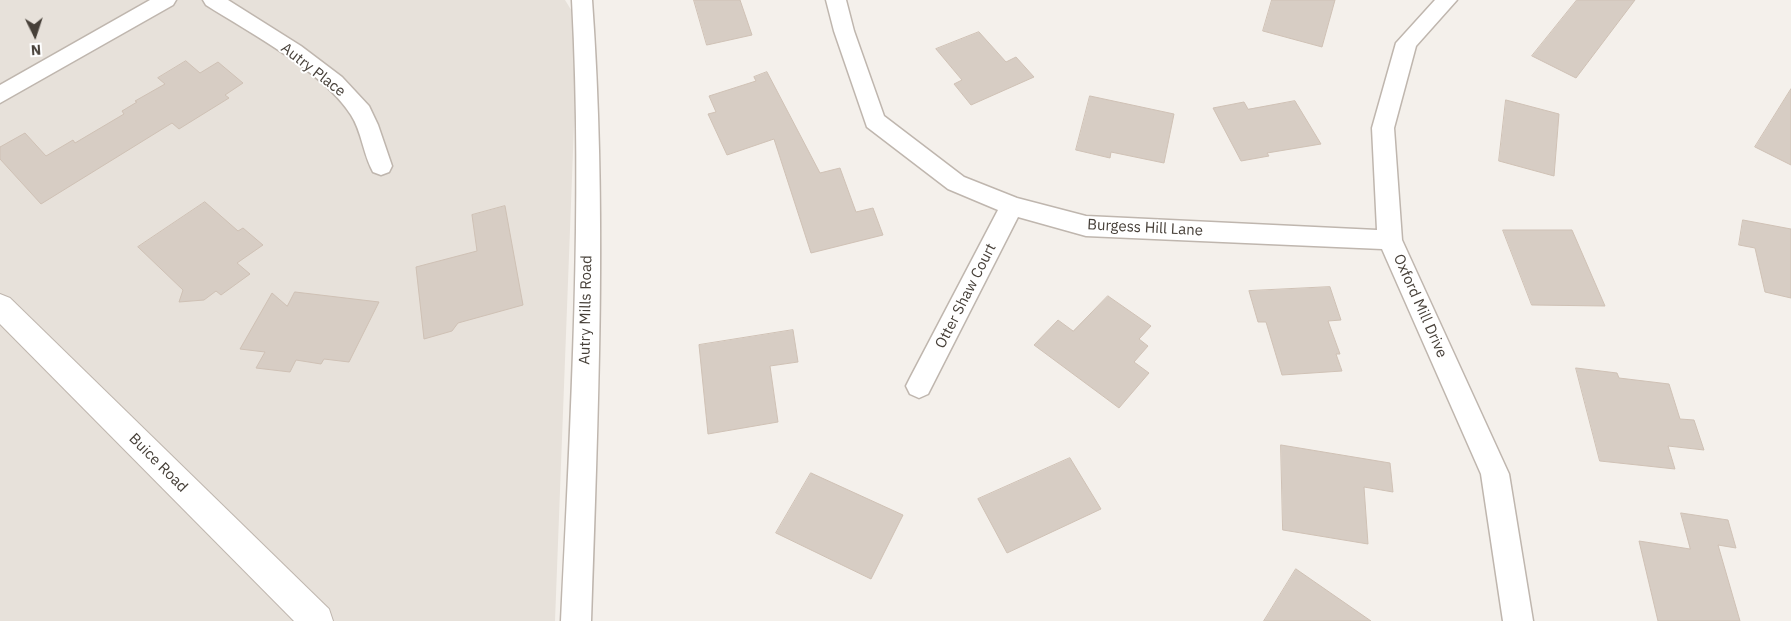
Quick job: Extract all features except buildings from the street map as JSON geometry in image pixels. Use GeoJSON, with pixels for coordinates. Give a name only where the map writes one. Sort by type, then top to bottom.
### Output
{"type":"FeatureCollection","features":[{"type":"Feature","properties":{"kind":"street"},"geometry":{"type":"LineString","coordinates":[[0,95],[166,0]]}},
{"type":"Feature","properties":{"kind":"street","name":"Autry Place"},"geometry":{"type":"LineString","coordinates":[[213,0],[282,45],[339,86],[361,112],[381,166]]}},
{"type":"Feature","properties":{"kind":"street","name":"Autry Mills Road"},"geometry":{"type":"LineString","coordinates":[[576,621],[584,424],[588,96],[582,0]]}},
{"type":"Feature","properties":{"kind":"street","name":"Burgess Hill Lane"},"geometry":{"type":"LineString","coordinates":[[836,0],[844,31],[875,121],[956,183],[1012,206],[1086,226],[1390,240]]}},
{"type":"Feature","properties":{"kind":"street","name":"Oxford Mill Drive"},"geometry":{"type":"LineString","coordinates":[[1435,3],[1406,43],[1383,128],[1390,240],[1495,474],[1518,621]]}},
{"type":"Feature","properties":{"kind":"street","name":"Otter Shaw Court"},"geometry":{"type":"LineString","coordinates":[[919,386],[1012,206]]}},
{"type":"Feature","properties":{"kind":"street","name":"Buice Road"},"geometry":{"type":"LineString","coordinates":[[0,306],[317,621]]}},
{"type":"Feature","properties":{"kind":"shaded area"},"geometry":{"type":"Polygon","coordinates":[[[0,0],[565,0],[578,21],[555,621],[0,621],[0,0]]]}}]}
